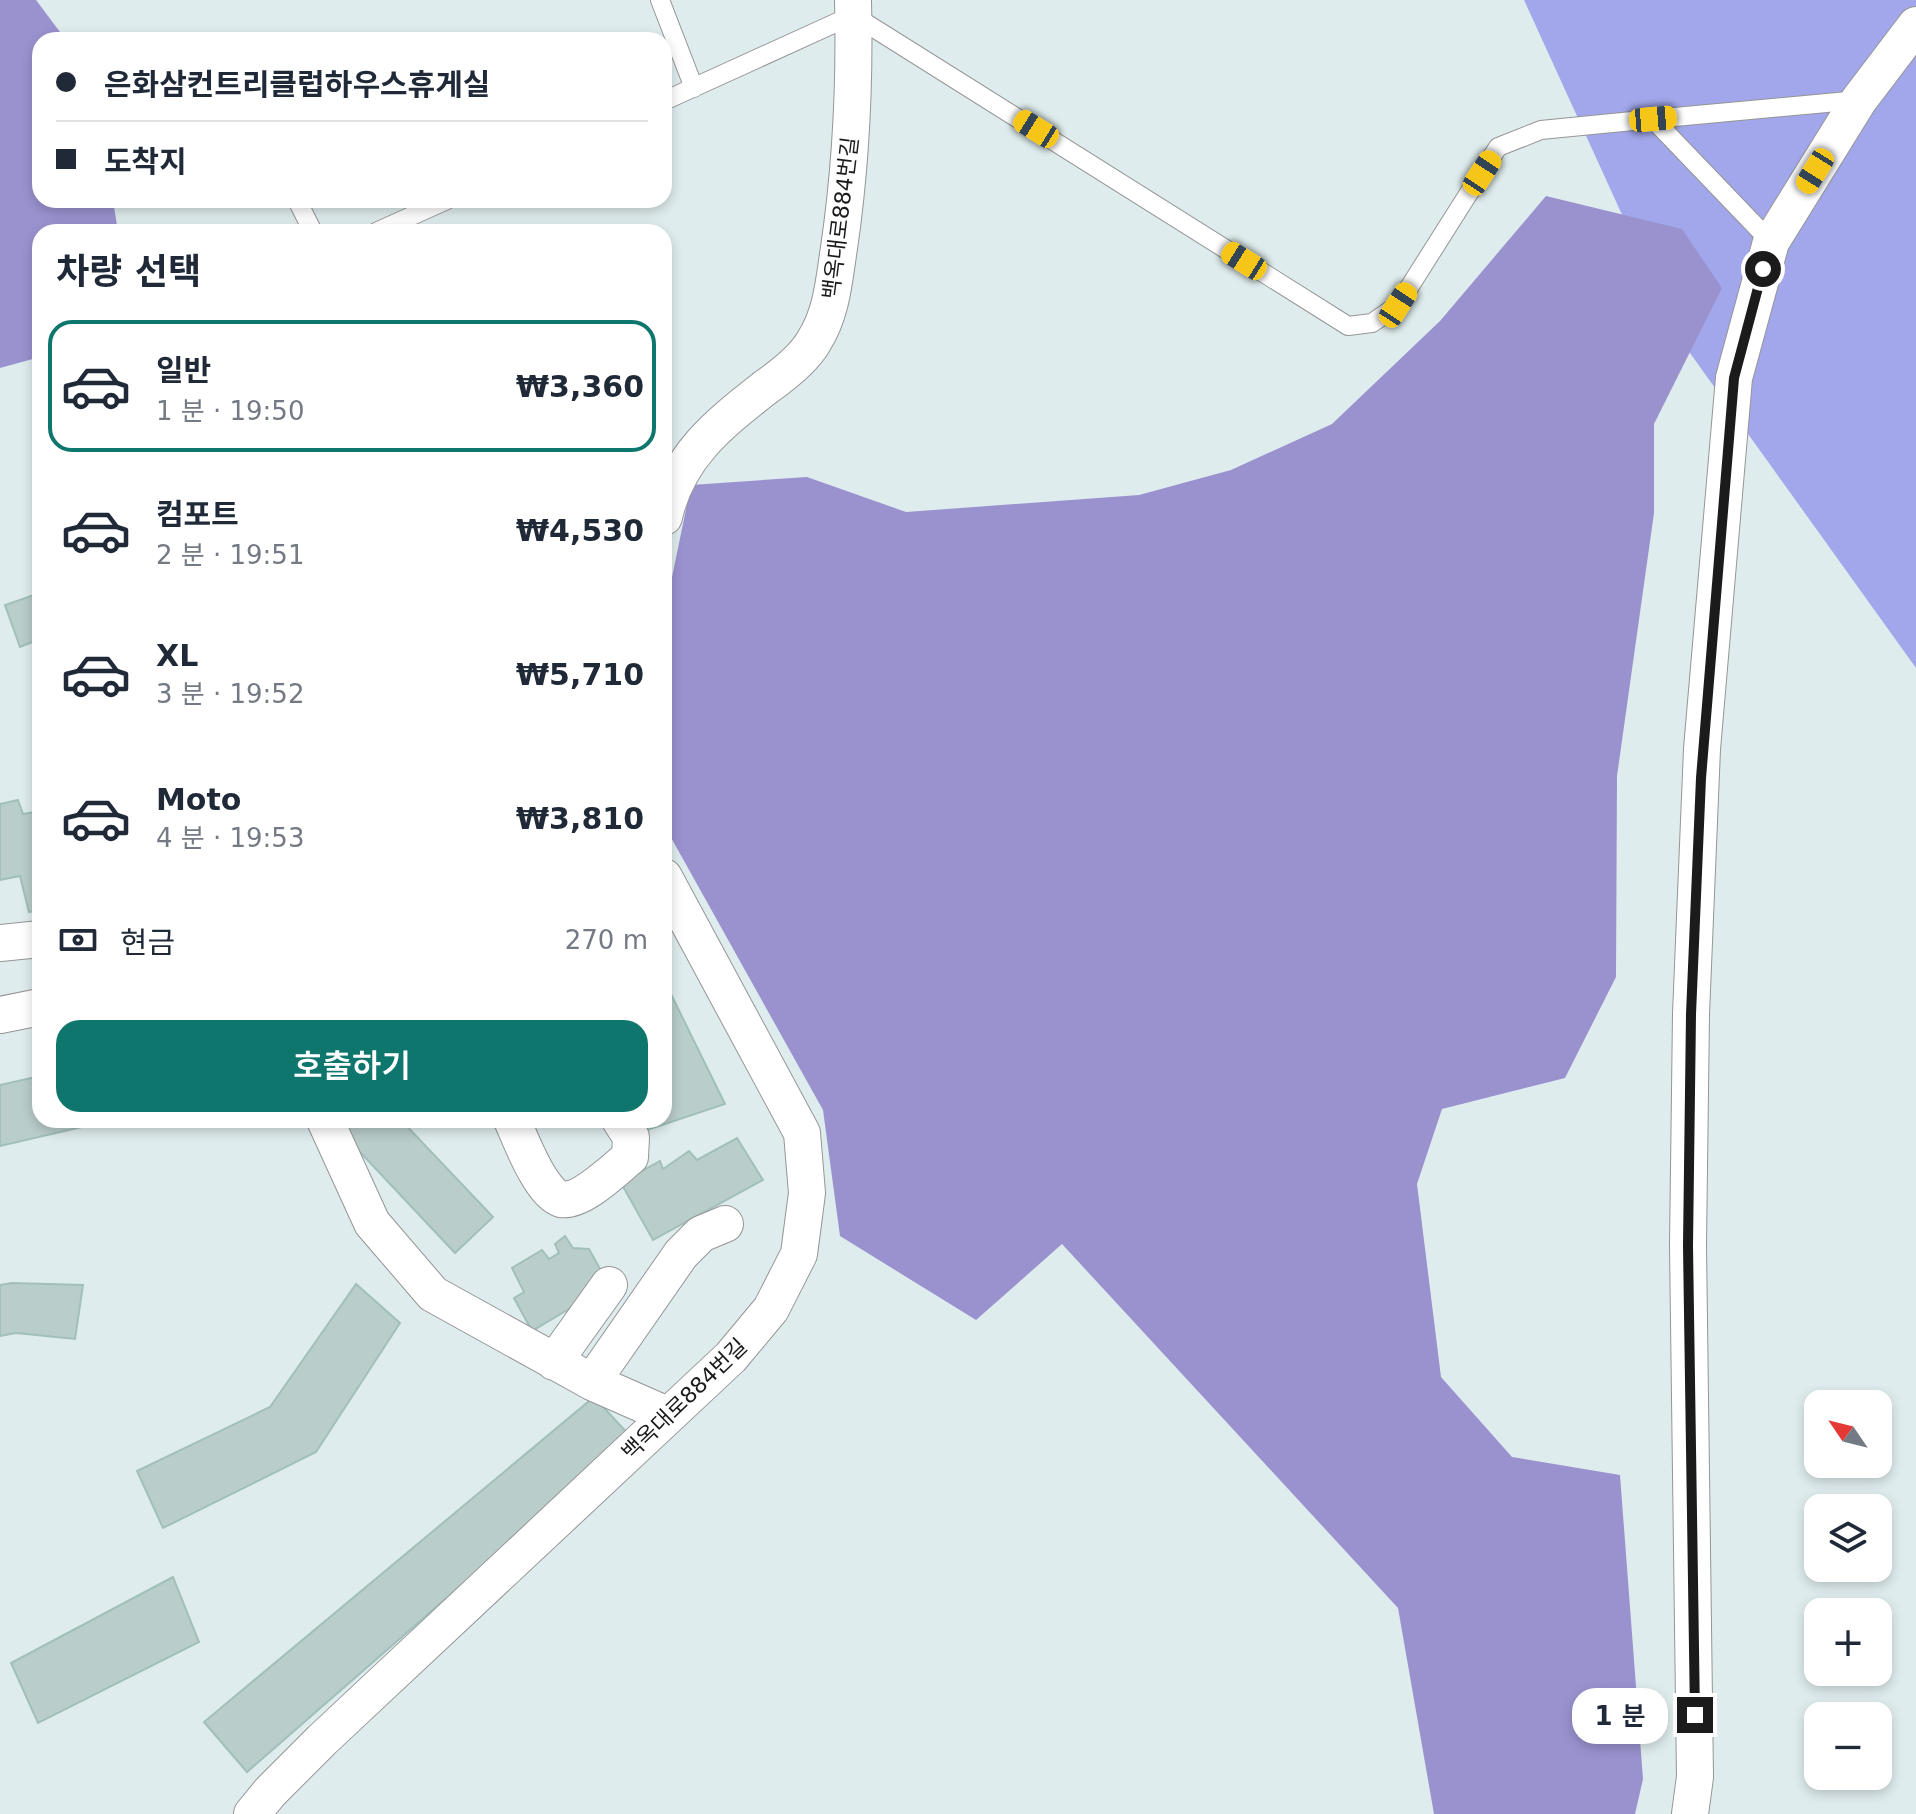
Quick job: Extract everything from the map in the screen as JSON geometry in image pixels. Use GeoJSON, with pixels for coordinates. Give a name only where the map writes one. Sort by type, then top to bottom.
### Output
{"type":"FeatureCollection","features":[{"type":"Feature","properties":{"kind":"street","name":"백옥대로884번길"},"geometry":{"type":"LineString","coordinates":[[672,491],[686,462],[716,427],[783,375],[814,343],[831,305],[850,153],[853,7]]}},
{"type":"Feature","properties":{"kind":"street"},"geometry":{"type":"LineString","coordinates":[[1690,1814],[1695,1777],[1688,1231],[1691,1014],[1701,764],[1734,378],[1771,242],[1859,100],[1916,25]]}},
{"type":"Feature","properties":{"kind":"street","name":"백옥대로884번길"},"geometry":{"type":"LineString","coordinates":[[252,1814],[322,1740],[731,1357],[771,1309],[799,1254],[807,1193],[802,1133],[672,892]]}},
{"type":"Feature","properties":{"kind":"street"},"geometry":{"type":"LineString","coordinates":[[0,943],[32,940]]}},
{"type":"Feature","properties":{"kind":"street"},"geometry":{"type":"LineString","coordinates":[[0,1015],[32,1009]]}},
{"type":"Feature","properties":{"kind":"street"},"geometry":{"type":"LineString","coordinates":[[329,1128],[372,1223],[433,1294],[592,1382],[667,1415]]}},
{"type":"Feature","properties":{"kind":"street"},"geometry":{"type":"LineString","coordinates":[[516,1128],[550,1193],[562,1199],[578,1196],[630,1157],[631,1137],[625,1128]]}},
{"type":"Feature","properties":{"kind":"street"},"geometry":{"type":"LineString","coordinates":[[592,1382],[681,1254],[701,1234],[725,1224]]}},
{"type":"Feature","properties":{"kind":"street"},"geometry":{"type":"LineString","coordinates":[[554,1362],[609,1285]]}},
{"type":"Feature","properties":{"kind":"lane"},"geometry":{"type":"LineString","coordinates":[[660,0],[694,88]]}},
{"type":"Feature","properties":{"kind":"lane"},"geometry":{"type":"LineString","coordinates":[[672,98],[853,7],[1348,326],[1372,323],[1398,305],[1498,147],[1541,130],[1859,100]]}},
{"type":"Feature","properties":{"kind":"lane"},"geometry":{"type":"LineString","coordinates":[[1653,119],[1771,242]]}},
{"type":"Feature","properties":{"kind":"lane"},"geometry":{"type":"LineString","coordinates":[[394,224],[429,208]]}},
{"type":"Feature","properties":{"kind":"shaded area"},"geometry":{"type":"Polygon","coordinates":[[[0,0],[36,0],[60,32],[32,32],[32,208],[114,208],[117,224],[32,224],[32,359],[0,368],[0,0]]]}},
{"type":"Feature","properties":{"kind":"shaded area"},"geometry":{"type":"Polygon","coordinates":[[[1524,0],[1916,0],[1916,668],[1677,335],[1524,0]]]}},
{"type":"Feature","properties":{"kind":"shaded area"},"geometry":{"type":"Polygon","coordinates":[[[1546,196],[1682,229],[1722,288],[1654,424],[1654,513],[1617,776],[1616,977],[1565,1078],[1442,1109],[1417,1184],[1441,1377],[1512,1457],[1620,1475],[1643,1779],[1635,1814],[1434,1814],[1398,1608],[1062,1244],[976,1320],[840,1236],[823,1110],[672,839],[672,577],[691,485],[807,477],[906,512],[1139,495],[1231,470],[1332,424],[1440,321],[1546,196]]]}},
{"type":"Feature","properties":{"kind":"building"},"geometry":{"type":"Polygon","coordinates":[[[32,596],[32,642],[20,647],[5,605],[32,596]]]}},
{"type":"Feature","properties":{"kind":"building"},"geometry":{"type":"Polygon","coordinates":[[[18,800],[23,814],[32,812],[32,911],[29,912],[20,876],[0,880],[0,804],[18,800]]]}},
{"type":"Feature","properties":{"kind":"building"},"geometry":{"type":"Polygon","coordinates":[[[672,996],[725,1104],[672,1122],[672,996]]]}},
{"type":"Feature","properties":{"kind":"building"},"geometry":{"type":"Polygon","coordinates":[[[32,1078],[32,1128],[78,1128],[0,1146],[0,1085],[32,1078]]]}},
{"type":"Feature","properties":{"kind":"building"},"geometry":{"type":"Polygon","coordinates":[[[341,1128],[409,1128],[493,1217],[455,1253],[343,1134],[341,1128]]]}},
{"type":"Feature","properties":{"kind":"building"},"geometry":{"type":"Polygon","coordinates":[[[636,1128],[653,1128],[638,1133],[636,1128]]]}},
{"type":"Feature","properties":{"kind":"building"},"geometry":{"type":"Polygon","coordinates":[[[737,1138],[763,1180],[653,1240],[621,1183],[660,1161],[663,1169],[689,1151],[697,1160],[737,1138]]]}},
{"type":"Feature","properties":{"kind":"building"},"geometry":{"type":"Polygon","coordinates":[[[565,1236],[573,1248],[589,1249],[609,1285],[532,1331],[514,1298],[524,1292],[512,1268],[542,1250],[549,1259],[559,1253],[555,1244],[565,1236]]]}},
{"type":"Feature","properties":{"kind":"building"},"geometry":{"type":"Polygon","coordinates":[[[356,1284],[400,1323],[316,1452],[163,1528],[137,1471],[270,1407],[356,1284]]]}},
{"type":"Feature","properties":{"kind":"building"},"geometry":{"type":"Polygon","coordinates":[[[0,1285],[83,1285],[75,1339],[16,1333],[0,1336],[0,1285]]]}},
{"type":"Feature","properties":{"kind":"building"},"geometry":{"type":"Polygon","coordinates":[[[594,1397],[631,1437],[247,1772],[204,1722],[594,1397]]]}},
{"type":"Feature","properties":{"kind":"building"},"geometry":{"type":"Polygon","coordinates":[[[173,1577],[199,1642],[38,1723],[11,1663],[173,1577]]]}},
{"type":"Feature","properties":{"kind":"route"},"geometry":{"type":"LineString","coordinates":[[1695,1715],[1688,1246],[1691,1014],[1702,749],[1734,378],[1763,269]]}}]}
